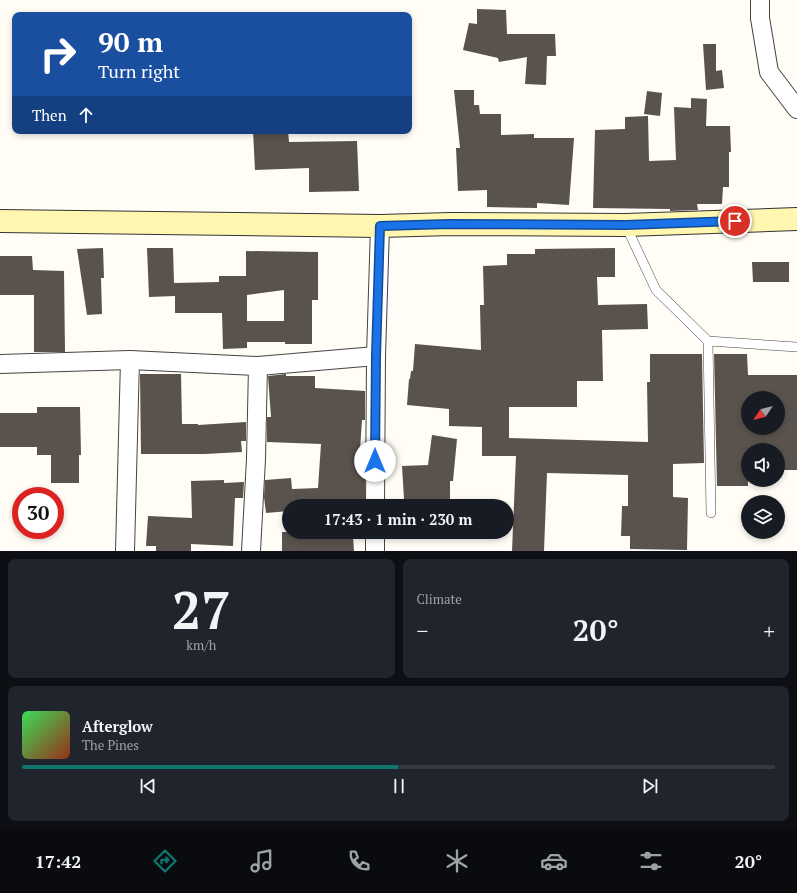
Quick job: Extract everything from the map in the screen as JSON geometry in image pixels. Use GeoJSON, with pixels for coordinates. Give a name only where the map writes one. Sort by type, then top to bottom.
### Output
{"type":"FeatureCollection","features":[{"type":"Feature","properties":{"kind":"main road"},"geometry":{"type":"LineString","coordinates":[[0,221],[380,226],[450,224],[626,225],[797,219]]}},
{"type":"Feature","properties":{"kind":"street"},"geometry":{"type":"LineString","coordinates":[[760,0],[760,18],[768,72],[797,109]]}},
{"type":"Feature","properties":{"kind":"street"},"geometry":{"type":"LineString","coordinates":[[375,499],[376,356],[380,226]]}},
{"type":"Feature","properties":{"kind":"street"},"geometry":{"type":"LineString","coordinates":[[0,364],[130,360],[258,366],[376,356]]}},
{"type":"Feature","properties":{"kind":"street"},"geometry":{"type":"LineString","coordinates":[[125,551],[130,360]]}},
{"type":"Feature","properties":{"kind":"street"},"geometry":{"type":"LineString","coordinates":[[251,551],[256,459],[258,366]]}},
{"type":"Feature","properties":{"kind":"street"},"geometry":{"type":"LineString","coordinates":[[375,539],[375,551]]}},
{"type":"Feature","properties":{"kind":"lane"},"geometry":{"type":"LineString","coordinates":[[626,225],[656,290],[708,341],[797,347]]}},
{"type":"Feature","properties":{"kind":"lane"},"geometry":{"type":"LineString","coordinates":[[708,341],[711,513]]}},
{"type":"Feature","properties":{"kind":"building"},"geometry":{"type":"Polygon","coordinates":[[[477,9],[506,10],[507,34],[555,34],[556,56],[547,56],[546,85],[525,84],[527,57],[499,62],[498,58],[463,50],[469,23],[477,24],[477,9]]]}},
{"type":"Feature","properties":{"kind":"building"},"geometry":{"type":"Polygon","coordinates":[[[703,44],[716,44],[716,71],[722,70],[724,88],[706,90],[703,44]]]}},
{"type":"Feature","properties":{"kind":"building"},"geometry":{"type":"Polygon","coordinates":[[[454,90],[474,90],[474,105],[479,105],[480,114],[501,114],[501,135],[534,134],[534,138],[574,138],[569,205],[537,203],[537,208],[487,207],[487,190],[458,191],[456,148],[460,148],[454,90]]]}},
{"type":"Feature","properties":{"kind":"building"},"geometry":{"type":"Polygon","coordinates":[[[647,91],[662,93],[660,116],[644,114],[647,91]]]}},
{"type":"Feature","properties":{"kind":"building"},"geometry":{"type":"Polygon","coordinates":[[[691,98],[707,99],[706,126],[730,126],[731,152],[729,152],[729,187],[723,187],[722,204],[697,204],[698,210],[670,211],[670,209],[593,208],[595,130],[625,129],[625,117],[648,116],[649,161],[676,160],[674,107],[691,108],[691,98]]]}},
{"type":"Feature","properties":{"kind":"building"},"geometry":{"type":"Polygon","coordinates":[[[253,134],[288,134],[289,142],[357,141],[359,191],[309,192],[309,168],[255,170],[253,134]]]}},
{"type":"Feature","properties":{"kind":"building"},"geometry":{"type":"Polygon","coordinates":[[[103,248],[104,278],[101,278],[102,314],[87,315],[77,249],[103,248]]]}},
{"type":"Feature","properties":{"kind":"building"},"geometry":{"type":"Polygon","coordinates":[[[147,248],[173,248],[174,283],[219,282],[219,276],[246,276],[246,251],[318,252],[318,300],[312,300],[312,344],[247,342],[247,348],[223,349],[222,313],[175,313],[175,296],[149,297],[147,248]],[[284,290],[247,295],[247,321],[284,321],[284,290]]]}},
{"type":"Feature","properties":{"kind":"building"},"geometry":{"type":"Polygon","coordinates":[[[615,248],[615,277],[597,277],[598,305],[647,304],[648,329],[602,330],[603,381],[577,381],[577,407],[509,407],[509,438],[648,442],[647,382],[650,382],[650,354],[702,354],[704,463],[673,464],[673,497],[688,498],[687,550],[630,549],[630,536],[621,536],[622,506],[628,506],[628,475],[547,473],[544,551],[512,551],[513,539],[514,539],[516,456],[482,456],[482,427],[449,426],[449,409],[407,405],[409,379],[411,371],[413,371],[415,344],[481,350],[480,305],[484,305],[483,266],[507,265],[507,254],[535,254],[535,249],[615,248]]]}},
{"type":"Feature","properties":{"kind":"building"},"geometry":{"type":"Polygon","coordinates":[[[0,256],[32,256],[33,270],[64,271],[65,352],[34,352],[34,295],[0,295],[0,256]]]}},
{"type":"Feature","properties":{"kind":"building"},"geometry":{"type":"Polygon","coordinates":[[[752,262],[789,262],[789,282],[753,282],[752,262]]]}},
{"type":"Feature","properties":{"kind":"building"},"geometry":{"type":"Polygon","coordinates":[[[714,354],[747,354],[748,375],[797,375],[797,470],[785,470],[785,443],[741,443],[741,486],[717,486],[714,354]]]}},
{"type":"Feature","properties":{"kind":"building"},"geometry":{"type":"Polygon","coordinates":[[[140,374],[181,374],[182,424],[198,425],[246,422],[246,441],[241,441],[242,452],[205,454],[141,454],[140,374]]]}},
{"type":"Feature","properties":{"kind":"building"},"geometry":{"type":"Polygon","coordinates":[[[286,374],[286,376],[315,376],[315,388],[365,391],[365,420],[362,420],[360,450],[365,450],[365,499],[282,499],[282,512],[266,513],[264,497],[265,480],[291,478],[292,489],[318,488],[321,444],[267,442],[267,417],[271,417],[268,376],[286,374]]]}},
{"type":"Feature","properties":{"kind":"building"},"geometry":{"type":"Polygon","coordinates":[[[37,407],[80,407],[81,455],[79,455],[79,483],[51,483],[51,455],[37,455],[37,447],[0,447],[0,413],[37,413],[37,407]]]}},
{"type":"Feature","properties":{"kind":"building"},"geometry":{"type":"Polygon","coordinates":[[[432,435],[457,439],[453,481],[450,481],[450,499],[404,499],[402,466],[428,465],[432,435]]]}},
{"type":"Feature","properties":{"kind":"building"},"geometry":{"type":"Polygon","coordinates":[[[224,480],[224,483],[244,482],[243,498],[235,498],[233,546],[191,544],[191,551],[156,551],[156,546],[146,546],[148,516],[192,518],[191,481],[224,480]]]}},
{"type":"Feature","properties":{"kind":"building"},"geometry":{"type":"Polygon","coordinates":[[[282,539],[353,539],[354,551],[282,551],[282,539]]]}},
{"type":"Feature","properties":{"kind":"route"},"geometry":{"type":"LineString","coordinates":[[375,461],[376,356],[380,226],[450,224],[626,225],[735,221]]}}]}
